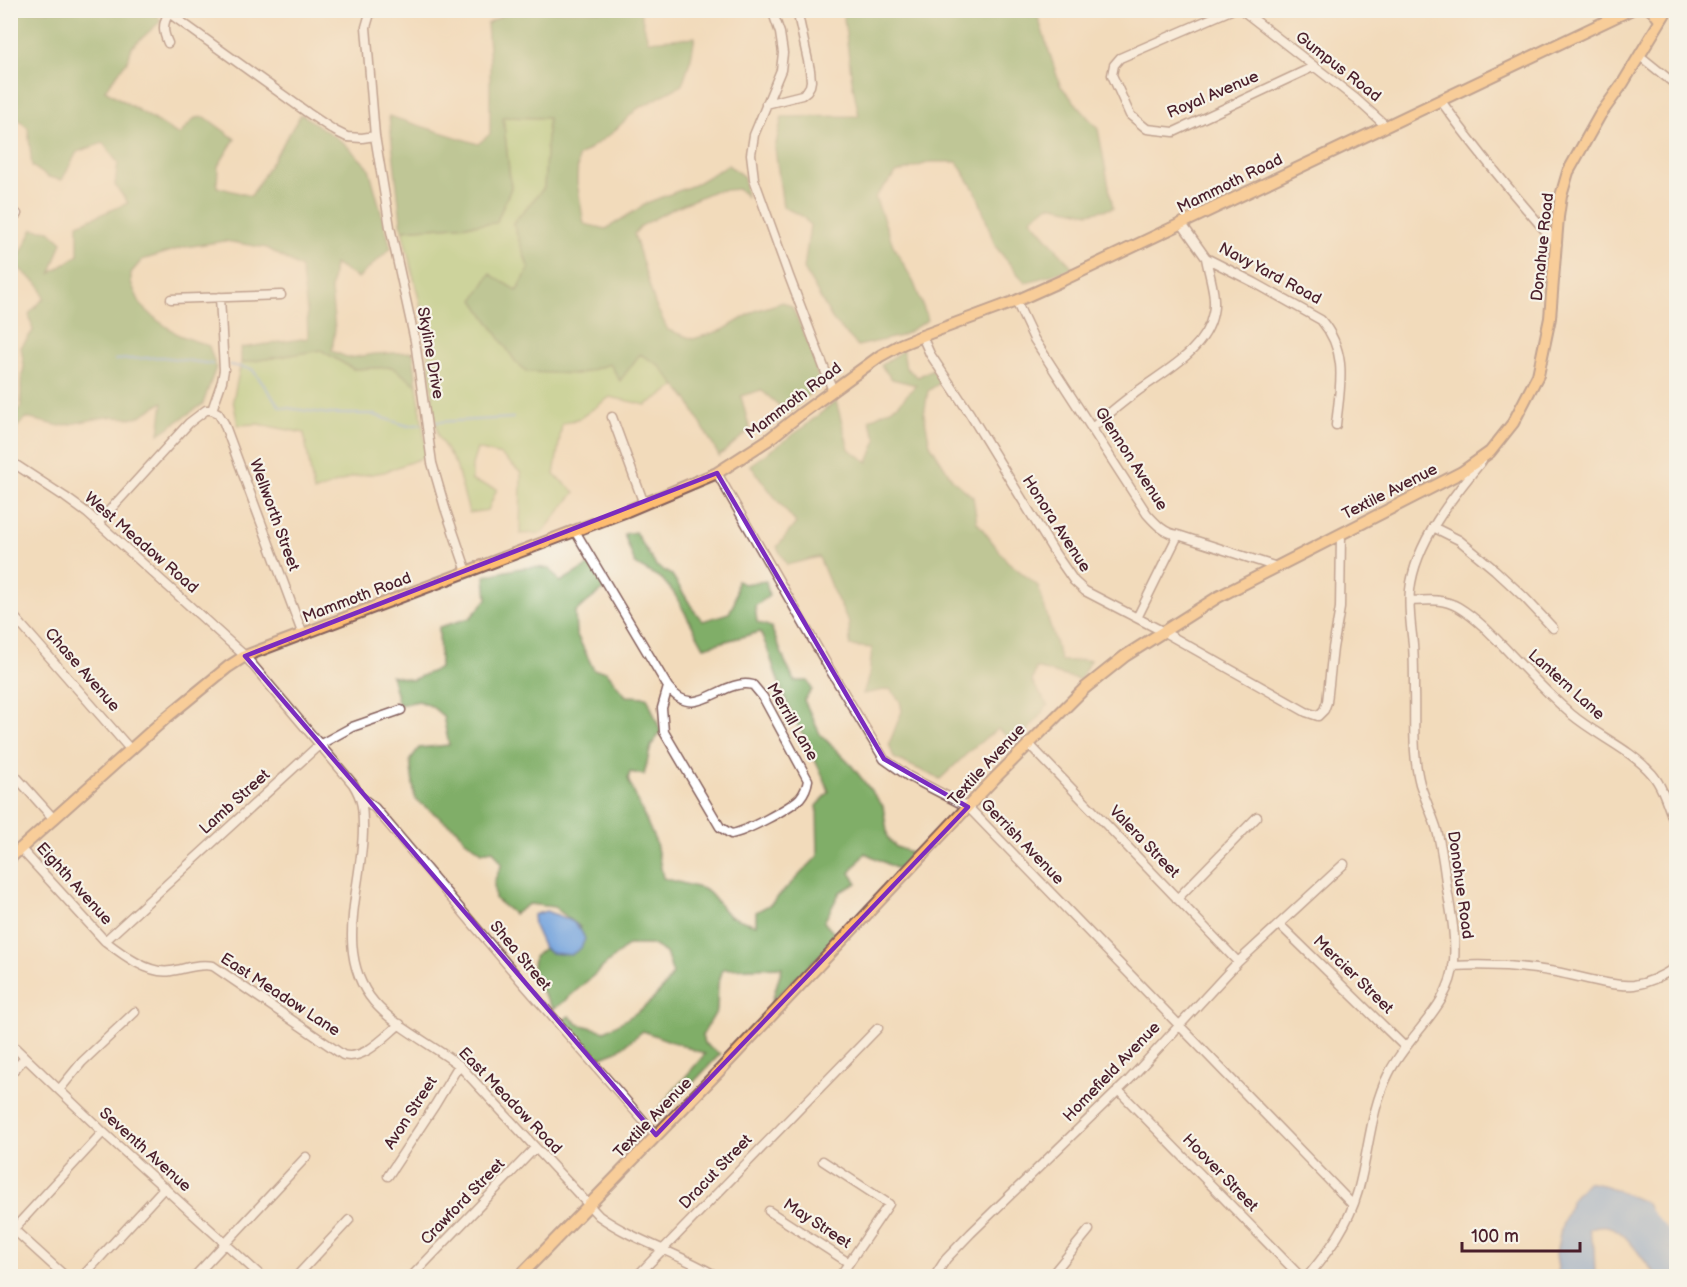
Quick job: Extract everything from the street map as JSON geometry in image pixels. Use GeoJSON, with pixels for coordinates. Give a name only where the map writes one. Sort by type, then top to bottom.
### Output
{"type":"FeatureCollection","features":[{"type":"Feature","properties":{"kind":"main road","name":"Mammoth Road"},"geometry":{"type":"LineString","coordinates":[[10,858],[130,749],[228,667],[245,656],[575,531],[717,473],[760,446],[880,356],[922,336],[1016,300],[1182,224],[1630,10]]}},
{"type":"Feature","properties":{"kind":"main road","name":"Donahue Road"},"geometry":{"type":"LineString","coordinates":[[1490,452],[1513,423],[1538,375],[1550,318],[1561,196],[1568,172],[1600,115],[1640,56],[1663,15],[1651,10]]}},
{"type":"Feature","properties":{"kind":"main road","name":"Textile Avenue"},"geometry":{"type":"LineString","coordinates":[[520,1276],[656,1136],[1028,743],[1085,688],[1125,656],[1218,597],[1462,472],[1490,452]]}},
{"type":"Feature","properties":{"kind":"street","name":"Skyline Drive"},"geometry":{"type":"LineString","coordinates":[[371,10],[366,27],[375,136],[390,227],[415,341],[432,463],[467,572]]}},
{"type":"Feature","properties":{"kind":"street"},"geometry":{"type":"LineString","coordinates":[[772,10],[780,33],[783,53],[781,70],[754,135],[751,154],[754,179],[833,391]]}},
{"type":"Feature","properties":{"kind":"street"},"geometry":{"type":"LineString","coordinates":[[766,104],[802,94],[810,86],[811,76],[797,10]]}},
{"type":"Feature","properties":{"kind":"street","name":"Royal Avenue"},"geometry":{"type":"LineString","coordinates":[[1231,10],[1120,58],[1114,65],[1112,75],[1130,116],[1147,129],[1174,132],[1313,67]]}},
{"type":"Feature","properties":{"kind":"street","name":"Gumpus Road"},"geometry":{"type":"LineString","coordinates":[[1242,10],[1356,99],[1386,126]]}},
{"type":"Feature","properties":{"kind":"street"},"geometry":{"type":"LineString","coordinates":[[168,43],[163,26],[168,12],[335,131],[347,137],[375,136]]}},
{"type":"Feature","properties":{"kind":"street"},"geometry":{"type":"LineString","coordinates":[[1640,56],[1677,85]]}},
{"type":"Feature","properties":{"kind":"street"},"geometry":{"type":"LineString","coordinates":[[1441,101],[1473,146],[1557,244]]}},
{"type":"Feature","properties":{"kind":"street","name":"Navy Yard Road"},"geometry":{"type":"LineString","coordinates":[[1182,224],[1206,258],[1321,320],[1328,327],[1341,359],[1336,425]]}},
{"type":"Feature","properties":{"kind":"street"},"geometry":{"type":"LineString","coordinates":[[1092,428],[1195,348],[1207,330],[1214,312],[1206,258]]}},
{"type":"Feature","properties":{"kind":"street"},"geometry":{"type":"LineString","coordinates":[[171,299],[281,295]]}},
{"type":"Feature","properties":{"kind":"street"},"geometry":{"type":"LineString","coordinates":[[98,523],[189,423],[206,410],[212,411],[224,370],[220,297]]}},
{"type":"Feature","properties":{"kind":"street","name":"Glennon Avenue"},"geometry":{"type":"LineString","coordinates":[[1016,300],[1034,339],[1156,524],[1168,534],[1178,535],[1277,567]]}},
{"type":"Feature","properties":{"kind":"street","name":"Honora Avenue"},"geometry":{"type":"LineString","coordinates":[[922,336],[930,354],[970,414],[1066,572],[1085,591],[1162,631],[1306,712],[1319,716],[1327,702],[1340,608],[1341,534]]}},
{"type":"Feature","properties":{"kind":"street","name":"Wellworth Street"},"geometry":{"type":"LineString","coordinates":[[212,411],[218,413],[224,423],[303,635]]}},
{"type":"Feature","properties":{"kind":"street"},"geometry":{"type":"LineString","coordinates":[[612,417],[644,504]]}},
{"type":"Feature","properties":{"kind":"street","name":"Donohue Road"},"geometry":{"type":"LineString","coordinates":[[1308,1276],[1331,1248],[1353,1206],[1377,1102],[1388,1074],[1444,994],[1453,966],[1454,943],[1442,852],[1420,784],[1416,763],[1410,588],[1415,569],[1433,527],[1463,484],[1490,452]]}},
{"type":"Feature","properties":{"kind":"street","name":"West Meadow Road"},"geometry":{"type":"LineString","coordinates":[[10,461],[65,497],[98,523],[245,656]]}},
{"type":"Feature","properties":{"kind":"street","name":"Gerrish Avenue"},"geometry":{"type":"LineString","coordinates":[[717,473],[884,759],[908,776],[968,807],[1353,1206]]}},
{"type":"Feature","properties":{"kind":"street"},"geometry":{"type":"LineString","coordinates":[[1433,527],[1459,540],[1495,570],[1553,628]]}},
{"type":"Feature","properties":{"kind":"street","name":"Merrill Lane"},"geometry":{"type":"LineString","coordinates":[[575,531],[668,687],[680,699],[690,702],[700,700],[743,684],[753,685],[764,697],[808,780],[803,794],[794,803],[743,831],[731,834],[725,831],[715,820],[664,732],[662,708],[668,687]]}},
{"type":"Feature","properties":{"kind":"street"},"geometry":{"type":"LineString","coordinates":[[1137,618],[1178,535]]}},
{"type":"Feature","properties":{"kind":"street","name":"Lantern Lane"},"geometry":{"type":"LineString","coordinates":[[1410,601],[1436,600],[1450,603],[1487,629],[1576,717],[1642,764],[1659,783],[1677,827]]}},
{"type":"Feature","properties":{"kind":"street","name":"Chase Avenue"},"geometry":{"type":"LineString","coordinates":[[10,612],[130,749]]}},
{"type":"Feature","properties":{"kind":"street"},"geometry":{"type":"LineString","coordinates":[[245,656],[305,724],[354,784],[361,796]]}},
{"type":"Feature","properties":{"kind":"street","name":"Lamb Street"},"geometry":{"type":"LineString","coordinates":[[105,941],[320,745],[352,728],[401,710]]}},
{"type":"Feature","properties":{"kind":"street","name":"Valera Street"},"geometry":{"type":"LineString","coordinates":[[1028,743],[1238,962]]}},
{"type":"Feature","properties":{"kind":"street"},"geometry":{"type":"LineString","coordinates":[[10,770],[53,818]]}},
{"type":"Feature","properties":{"kind":"street","name":"East Meadow Road"},"geometry":{"type":"LineString","coordinates":[[361,796],[363,848],[353,918],[353,958],[358,977],[372,1000],[383,1012],[459,1065],[599,1216],[622,1231],[687,1260],[716,1276]]}},
{"type":"Feature","properties":{"kind":"street","name":"Shea Street"},"geometry":{"type":"LineString","coordinates":[[361,796],[375,808],[529,991],[656,1136]]}},
{"type":"Feature","properties":{"kind":"street"},"geometry":{"type":"LineString","coordinates":[[1177,899],[1257,817]]}},
{"type":"Feature","properties":{"kind":"street","name":"Eighth Avenue"},"geometry":{"type":"LineString","coordinates":[[20,848],[105,941]]}},
{"type":"Feature","properties":{"kind":"street","name":"Homefield Avenue"},"geometry":{"type":"LineString","coordinates":[[935,1276],[946,1259],[971,1233],[1118,1090],[1238,962],[1344,864]]}},
{"type":"Feature","properties":{"kind":"street","name":"Mercier Street"},"geometry":{"type":"LineString","coordinates":[[1279,924],[1405,1047]]}},
{"type":"Feature","properties":{"kind":"street","name":"East Meadow Lane"},"geometry":{"type":"LineString","coordinates":[[105,941],[148,969],[159,972],[203,965],[213,966],[349,1057],[364,1052],[400,1024]]}},
{"type":"Feature","properties":{"kind":"street"},"geometry":{"type":"LineString","coordinates":[[1453,966],[1490,965],[1535,969],[1622,985],[1644,983],[1677,967]]}},
{"type":"Feature","properties":{"kind":"street"},"geometry":{"type":"LineString","coordinates":[[59,1090],[82,1062],[135,1012]]}},
{"type":"Feature","properties":{"kind":"street","name":"Dracut Street"},"geometry":{"type":"LineString","coordinates":[[637,1276],[878,1028]]}},
{"type":"Feature","properties":{"kind":"street","name":"Seventh Avenue"},"geometry":{"type":"LineString","coordinates":[[10,1043],[103,1132],[261,1276]]}},
{"type":"Feature","properties":{"kind":"street"},"geometry":{"type":"LineString","coordinates":[[10,1074],[25,1058]]}},
{"type":"Feature","properties":{"kind":"street","name":"Avon Street"},"geometry":{"type":"LineString","coordinates":[[388,1176],[435,1106],[459,1065]]}},
{"type":"Feature","properties":{"kind":"street","name":"Hoover Street"},"geometry":{"type":"LineString","coordinates":[[1118,1090],[1300,1276]]}},
{"type":"Feature","properties":{"kind":"street"},"geometry":{"type":"LineString","coordinates":[[65,1276],[12,1230],[103,1132]]}},
{"type":"Feature","properties":{"kind":"street","name":"Crawford Street"},"geometry":{"type":"LineString","coordinates":[[412,1276],[535,1148]]}},
{"type":"Feature","properties":{"kind":"street"},"geometry":{"type":"LineString","coordinates":[[195,1276],[306,1156]]}},
{"type":"Feature","properties":{"kind":"street"},"geometry":{"type":"LineString","coordinates":[[823,1161],[889,1204],[840,1276]]}},
{"type":"Feature","properties":{"kind":"street"},"geometry":{"type":"LineString","coordinates":[[83,1276],[165,1187]]}},
{"type":"Feature","properties":{"kind":"street","name":"May Street"},"geometry":{"type":"LineString","coordinates":[[769,1211],[849,1263]]}},
{"type":"Feature","properties":{"kind":"street"},"geometry":{"type":"LineString","coordinates":[[297,1276],[350,1220]]}},
{"type":"Feature","properties":{"kind":"street"},"geometry":{"type":"LineString","coordinates":[[1051,1276],[1089,1230]]}},
{"type":"Feature","properties":{"kind":"highlighted area"},"geometry":{"type":"Polygon","coordinates":[[[717,473],[884,759],[968,807],[656,1135],[245,656],[717,473]]]}},
{"type":"Feature","properties":{"kind":"green space"},"geometry":{"type":"Polygon","coordinates":[[[11,11],[154,11],[161,21],[132,47],[128,60],[105,90],[179,135],[195,118],[205,117],[235,139],[218,166],[217,187],[251,196],[301,114],[344,143],[369,168],[391,248],[358,278],[334,264],[331,291],[335,329],[332,351],[349,358],[413,352],[417,385],[392,367],[353,369],[321,350],[241,363],[241,348],[308,338],[307,311],[301,268],[267,248],[225,241],[185,247],[142,260],[131,273],[131,283],[141,305],[157,320],[179,335],[209,346],[216,367],[203,404],[159,434],[163,402],[137,418],[106,417],[60,426],[26,418],[11,433],[11,414],[21,408],[24,366],[21,347],[33,331],[29,314],[44,298],[40,286],[15,265],[33,229],[50,231],[62,242],[51,273],[78,255],[78,224],[128,203],[115,185],[118,163],[103,143],[77,152],[62,180],[48,177],[32,166],[28,128],[11,113],[11,64],[16,42],[11,39],[11,11]]]}},
{"type":"Feature","properties":{"kind":"green space"},"geometry":{"type":"Polygon","coordinates":[[[507,11],[640,11],[648,41],[695,37],[682,85],[637,109],[612,133],[578,157],[577,182],[584,224],[606,229],[649,202],[694,185],[728,165],[744,177],[746,196],[739,189],[714,191],[672,209],[641,226],[634,234],[655,304],[668,330],[693,339],[723,330],[755,311],[783,302],[792,307],[814,356],[819,385],[788,413],[761,390],[741,396],[750,430],[719,456],[687,399],[659,365],[640,354],[620,381],[610,364],[578,374],[527,372],[515,361],[474,300],[490,274],[517,291],[529,269],[513,223],[544,188],[548,118],[503,117],[511,188],[496,223],[402,230],[389,116],[478,144],[490,134],[490,62],[487,24],[507,11]]]}},
{"type":"Feature","properties":{"kind":"green space"},"geometry":{"type":"Polygon","coordinates":[[[843,11],[1036,11],[1060,85],[1098,129],[1113,208],[1089,213],[1049,205],[1031,219],[1073,268],[1025,283],[995,246],[977,194],[957,162],[931,162],[896,173],[875,197],[893,245],[914,283],[928,320],[901,336],[858,346],[833,320],[804,269],[810,225],[802,216],[783,207],[775,148],[782,117],[859,116],[843,11]]]}},
{"type":"Feature","properties":{"kind":"green space"},"geometry":{"type":"Polygon","coordinates":[[[503,117],[549,118],[544,188],[513,223],[529,269],[517,291],[578,374],[640,354],[659,364],[676,386],[646,405],[610,397],[580,418],[562,424],[554,475],[575,492],[542,533],[520,534],[521,473],[501,455],[477,449],[472,465],[472,481],[497,489],[488,510],[469,513],[456,465],[438,436],[426,327],[402,230],[496,223],[511,188],[503,117]]]}},
{"type":"Feature","properties":{"kind":"green space"},"geometry":{"type":"Polygon","coordinates":[[[321,350],[353,369],[392,367],[417,385],[427,456],[384,472],[352,477],[314,492],[304,433],[258,424],[238,425],[233,400],[241,363],[321,350]]]}},
{"type":"Feature","properties":{"kind":"green space"},"geometry":{"type":"Polygon","coordinates":[[[903,350],[906,368],[918,377],[932,369],[941,382],[928,391],[924,415],[930,444],[952,479],[973,497],[977,522],[1007,561],[1038,586],[1061,661],[1090,660],[1080,680],[1036,668],[1032,682],[1048,705],[1017,744],[998,729],[974,747],[940,779],[894,758],[889,744],[902,711],[900,701],[890,689],[863,694],[869,675],[872,648],[850,646],[849,623],[819,557],[787,565],[777,547],[796,523],[750,465],[836,401],[849,449],[868,462],[877,440],[869,420],[898,405],[916,385],[892,379],[881,366],[903,350]]]}},
{"type":"Feature","properties":{"kind":"green space"},"geometry":{"type":"Polygon","coordinates":[[[635,532],[656,566],[672,575],[703,621],[729,613],[735,601],[737,580],[743,584],[766,581],[769,596],[755,606],[757,622],[771,627],[794,681],[808,681],[812,690],[804,700],[820,734],[852,766],[883,806],[888,838],[896,847],[917,854],[904,872],[865,853],[850,873],[857,883],[840,892],[824,922],[838,938],[772,1001],[782,967],[723,969],[718,984],[717,1010],[702,1036],[704,1043],[720,1054],[658,1120],[652,1116],[705,1054],[643,1031],[617,1051],[596,1059],[562,1021],[569,1016],[578,1024],[605,1031],[635,1014],[659,993],[673,974],[666,953],[653,945],[628,945],[553,1009],[532,976],[534,957],[544,948],[551,953],[580,927],[554,907],[529,904],[514,914],[495,899],[494,882],[502,864],[493,850],[482,852],[464,839],[457,829],[415,799],[410,760],[419,748],[449,745],[443,716],[431,706],[419,701],[399,705],[391,675],[412,680],[440,668],[439,627],[470,618],[487,599],[485,576],[534,567],[550,569],[560,582],[591,564],[604,589],[575,612],[576,633],[594,670],[606,671],[626,696],[647,697],[661,732],[651,746],[644,775],[630,772],[628,779],[656,843],[663,878],[707,890],[729,916],[756,925],[756,912],[771,904],[818,856],[817,806],[829,792],[790,710],[760,632],[704,647],[674,593],[662,579],[635,564],[624,534],[635,532]]]}},
{"type":"Feature","properties":{"kind":"water"},"geometry":{"type":"Polygon","coordinates":[[[546,911],[570,920],[578,927],[585,939],[581,948],[571,955],[551,953],[544,948],[534,926],[533,915],[546,911]]]}},
{"type":"Feature","properties":{"kind":"water"},"geometry":{"type":"Polygon","coordinates":[[[1587,1182],[1607,1186],[1647,1203],[1664,1246],[1676,1250],[1676,1276],[1658,1276],[1620,1232],[1611,1227],[1601,1226],[1589,1229],[1594,1247],[1595,1276],[1559,1276],[1556,1254],[1561,1229],[1571,1200],[1587,1182]]]}},
{"type":"Feature","properties":{"kind":"waterway"},"geometry":{"type":"LineString","coordinates":[[115,360],[162,357],[212,364]]}},
{"type":"Feature","properties":{"kind":"waterway"},"geometry":{"type":"LineString","coordinates":[[230,365],[252,369],[280,407],[329,414],[371,414],[408,426],[421,424]]}},
{"type":"Feature","properties":{"kind":"waterway"},"geometry":{"type":"LineString","coordinates":[[436,422],[513,418]]}},
{"type":"Feature","properties":{"kind":"waterway"},"geometry":{"type":"LineString","coordinates":[[1644,1214],[1667,1240],[1676,1242]]}}]}
